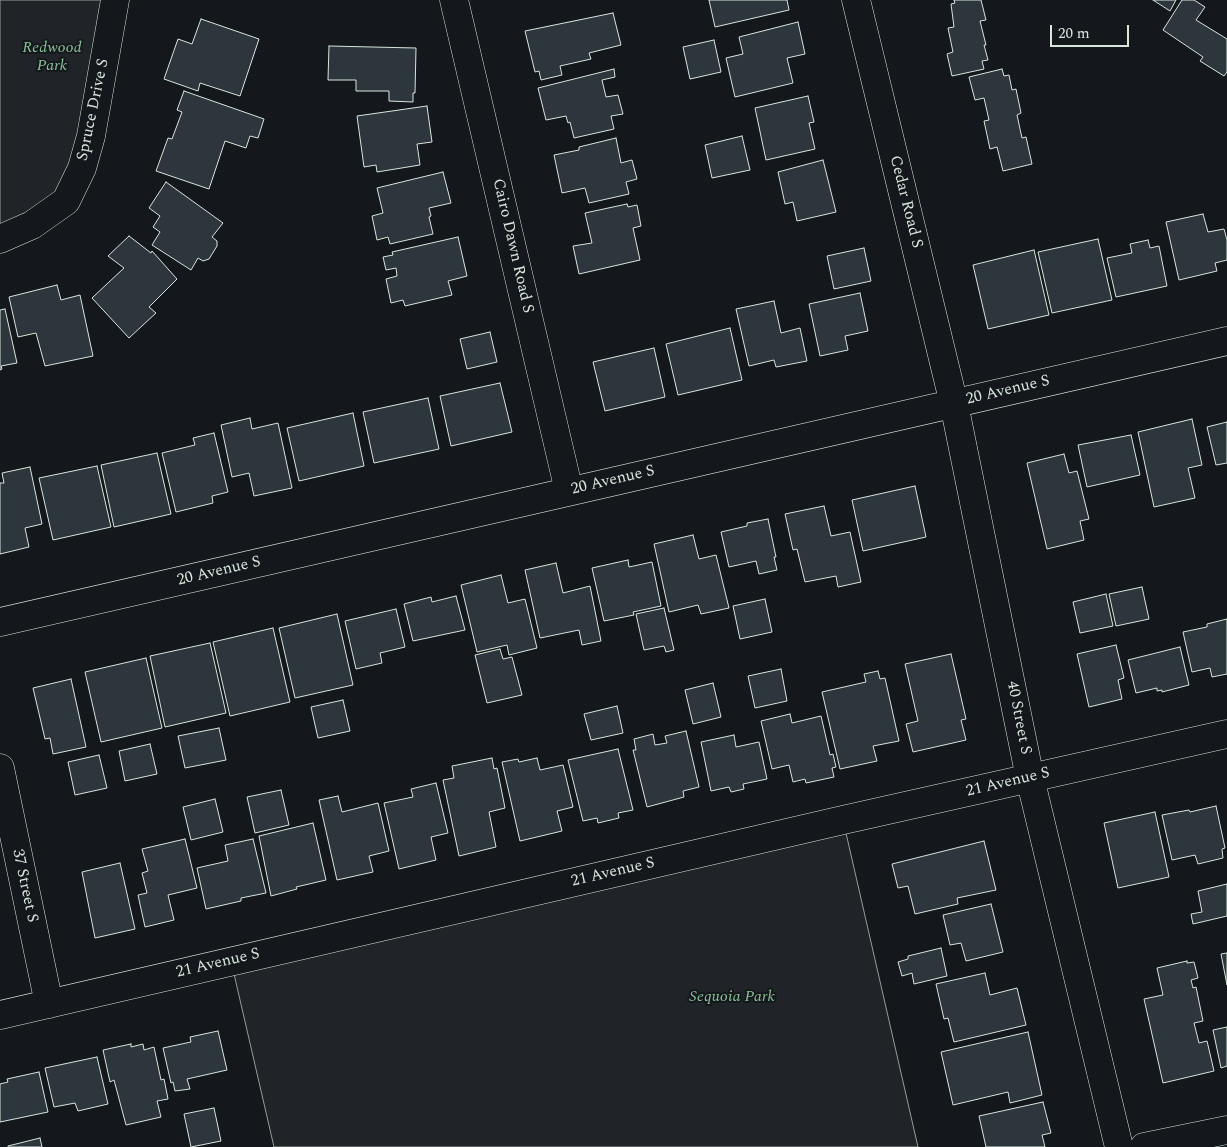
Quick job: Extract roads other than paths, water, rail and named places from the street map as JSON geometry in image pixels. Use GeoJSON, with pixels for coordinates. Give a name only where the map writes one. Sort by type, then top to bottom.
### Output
{"type":"FeatureCollection","features":[{"type":"Feature","properties":{"kind":"street","name":"Spruce Drive S"},"geometry":{"type":"LineString","coordinates":[[0,239],[32,224],[66,201],[82,168],[91,136],[115,0]]}},
{"type":"Feature","properties":{"kind":"street","name":"Cairo Dawn Road S"},"geometry":{"type":"LineString","coordinates":[[454,0],[569,491]]}},
{"type":"Feature","properties":{"kind":"street","name":"Cedar Road S"},"geometry":{"type":"LineString","coordinates":[[856,0],[954,404]]}},
{"type":"Feature","properties":{"kind":"street","name":"20 Avenue S"},"geometry":{"type":"LineString","coordinates":[[0,622],[1227,341]]}},
{"type":"Feature","properties":{"kind":"street","name":"40 Street S"},"geometry":{"type":"LineString","coordinates":[[954,404],[1030,778],[1119,1147]]}},
{"type":"Feature","properties":{"kind":"street","name":"21 Avenue S"},"geometry":{"type":"LineString","coordinates":[[0,1015],[1227,734]]}},
{"type":"Feature","properties":{"kind":"street","name":"37 Street S"},"geometry":{"type":"LineString","coordinates":[[0,768],[49,1004]]}},
{"type":"Feature","properties":{"kind":"street"},"geometry":{"type":"LineString","coordinates":[[1144,1147],[1227,1130]]}},
{"type":"Feature","properties":{"kind":"park label","name":"Redwood Park"},"geometry":{"type":"Point","coordinates":[52,58]}},
{"type":"Feature","properties":{"kind":"park label","name":"Sequoia Park"},"geometry":{"type":"Point","coordinates":[732,998]}}]}
